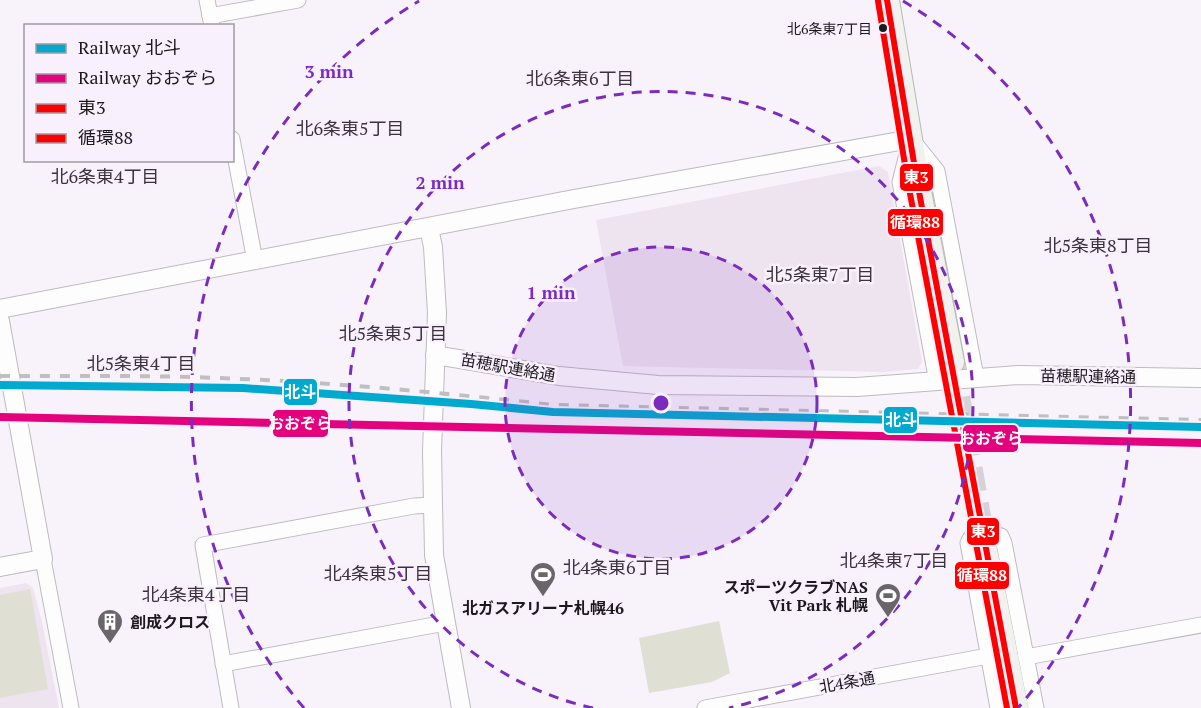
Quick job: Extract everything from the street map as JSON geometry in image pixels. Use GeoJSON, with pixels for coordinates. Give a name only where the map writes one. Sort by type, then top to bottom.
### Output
{"type":"FeatureCollection","features":[{"type":"Feature","properties":{"kind":"main road"},"geometry":{"type":"LineString","coordinates":[[887,0],[917,181],[952,362]]}},
{"type":"Feature","properties":{"kind":"main road"},"geometry":{"type":"LineString","coordinates":[[984,545],[1016,708]]}},
{"type":"Feature","properties":{"kind":"street"},"geometry":{"type":"LineString","coordinates":[[207,0],[211,21],[298,0]]}},
{"type":"Feature","properties":{"kind":"street"},"geometry":{"type":"LineString","coordinates":[[0,309],[574,199],[911,139]]}},
{"type":"Feature","properties":{"kind":"street"},"geometry":{"type":"LineString","coordinates":[[911,139],[937,171],[976,377]]}},
{"type":"Feature","properties":{"kind":"street"},"geometry":{"type":"LineString","coordinates":[[911,139],[900,182],[937,382]]}},
{"type":"Feature","properties":{"kind":"street"},"geometry":{"type":"LineString","coordinates":[[234,150],[255,261]]}},
{"type":"Feature","properties":{"kind":"street"},"geometry":{"type":"LineString","coordinates":[[429,228],[433,247],[437,313],[435,354]]}},
{"type":"Feature","properties":{"kind":"street"},"geometry":{"type":"LineString","coordinates":[[0,321],[71,708]]}},
{"type":"Feature","properties":{"kind":"street","name":"苗穂駅連絡通"},"geometry":{"type":"LineString","coordinates":[[461,708],[434,555],[435,354],[559,376],[658,385],[857,387],[1019,375],[1201,378]]}},
{"type":"Feature","properties":{"kind":"street"},"geometry":{"type":"LineString","coordinates":[[231,708],[203,545],[414,506],[433,505]]}},
{"type":"Feature","properties":{"kind":"street"},"geometry":{"type":"LineString","coordinates":[[998,708],[968,543],[973,534],[996,534],[1001,536],[1004,543],[1036,708]]}},
{"type":"Feature","properties":{"kind":"street"},"geometry":{"type":"LineString","coordinates":[[0,567],[44,559]]}},
{"type":"Feature","properties":{"kind":"street"},"geometry":{"type":"LineString","coordinates":[[223,664],[445,623]]}},
{"type":"Feature","properties":{"kind":"street"},"geometry":{"type":"LineString","coordinates":[[1026,657],[1201,625]]}},
{"type":"Feature","properties":{"kind":"street","name":"北4条通"},"geometry":{"type":"LineString","coordinates":[[705,708],[782,701],[988,656]]}},
{"type":"Feature","properties":{"kind":"shaded area"},"geometry":{"type":"Polygon","coordinates":[[[879,166],[888,172],[922,362],[918,369],[883,372],[623,366],[596,220],[879,166]]]}},
{"type":"Feature","properties":{"kind":"shaded area"},"geometry":{"type":"Polygon","coordinates":[[[26,583],[33,588],[42,622],[59,708],[0,708],[0,588],[26,583]]]}},
{"type":"Feature","properties":{"kind":"shaded area"},"geometry":{"type":"Polygon","coordinates":[[[30,589],[48,689],[0,698],[0,595],[30,589]]]}},
{"type":"Feature","properties":{"kind":"shaded area"},"geometry":{"type":"Polygon","coordinates":[[[719,621],[730,673],[712,682],[649,693],[639,638],[719,621]]]}},
{"type":"Feature","properties":{"kind":"tunnel"},"geometry":{"type":"LineString","coordinates":[[952,362],[984,545]]}},
{"type":"Feature","properties":{"kind":"railway"},"geometry":{"type":"LineString","coordinates":[[0,376],[151,376],[319,383],[554,405],[1201,420]]}},
{"type":"Feature","properties":{"kind":"railway"},"geometry":{"type":"LineString","coordinates":[[0,417],[1201,443]]}},
{"type":"Feature","properties":{"kind":"rail line","name":"北斗"},"geometry":{"type":"LineString","coordinates":[[0,385],[243,388],[553,412],[1201,427]]}},
{"type":"Feature","properties":{"kind":"rail line","name":"おおぞら"},"geometry":{"type":"LineString","coordinates":[[0,417],[1201,443]]}},
{"type":"Feature","properties":{"kind":"transit line","name":"東3"},"geometry":{"type":"LineString","coordinates":[[887,0],[917,181],[1016,708]]}},
{"type":"Feature","properties":{"kind":"transit line","name":"循環88"},"geometry":{"type":"LineString","coordinates":[[878,1],[908,183],[1007,708]]}},
{"type":"Feature","properties":{"kind":"place","name":"北6条東7丁目"},"geometry":{"type":"Point","coordinates":[883,28]}},
{"type":"Feature","properties":{"kind":"place","name":"北ガスアリーナ札幌46"},"geometry":{"type":"Point","coordinates":[543,598]}},
{"type":"Feature","properties":{"kind":"place","name":"スポーツクラブNAS Vit Park 札幌"},"geometry":{"type":"Point","coordinates":[888,619]}},
{"type":"Feature","properties":{"kind":"place","name":"創成クロス"},"geometry":{"type":"Point","coordinates":[110,645]}},
{"type":"Feature","properties":{"kind":"district","name":"北6条東6丁目"},"geometry":{"type":"Point","coordinates":[580,79]}},
{"type":"Feature","properties":{"kind":"district","name":"北6条東5丁目"},"geometry":{"type":"Point","coordinates":[350,129]}},
{"type":"Feature","properties":{"kind":"district","name":"北6条東4丁目"},"geometry":{"type":"Point","coordinates":[105,177]}},
{"type":"Feature","properties":{"kind":"district","name":"北5条東8丁目"},"geometry":{"type":"Point","coordinates":[1098,246]}},
{"type":"Feature","properties":{"kind":"district","name":"北5条東7丁目"},"geometry":{"type":"Point","coordinates":[820,275]}},
{"type":"Feature","properties":{"kind":"district","name":"北5条東5丁目"},"geometry":{"type":"Point","coordinates":[393,334]}},
{"type":"Feature","properties":{"kind":"district","name":"北5条東4丁目"},"geometry":{"type":"Point","coordinates":[141,364]}},
{"type":"Feature","properties":{"kind":"district","name":"北4条東7丁目"},"geometry":{"type":"Point","coordinates":[894,561]}},
{"type":"Feature","properties":{"kind":"district","name":"北4条東6丁目"},"geometry":{"type":"Point","coordinates":[617,568]}},
{"type":"Feature","properties":{"kind":"district","name":"北4条東5丁目"},"geometry":{"type":"Point","coordinates":[378,574]}},
{"type":"Feature","properties":{"kind":"district","name":"北4条東4丁目"},"geometry":{"type":"Point","coordinates":[196,595]}}]}
